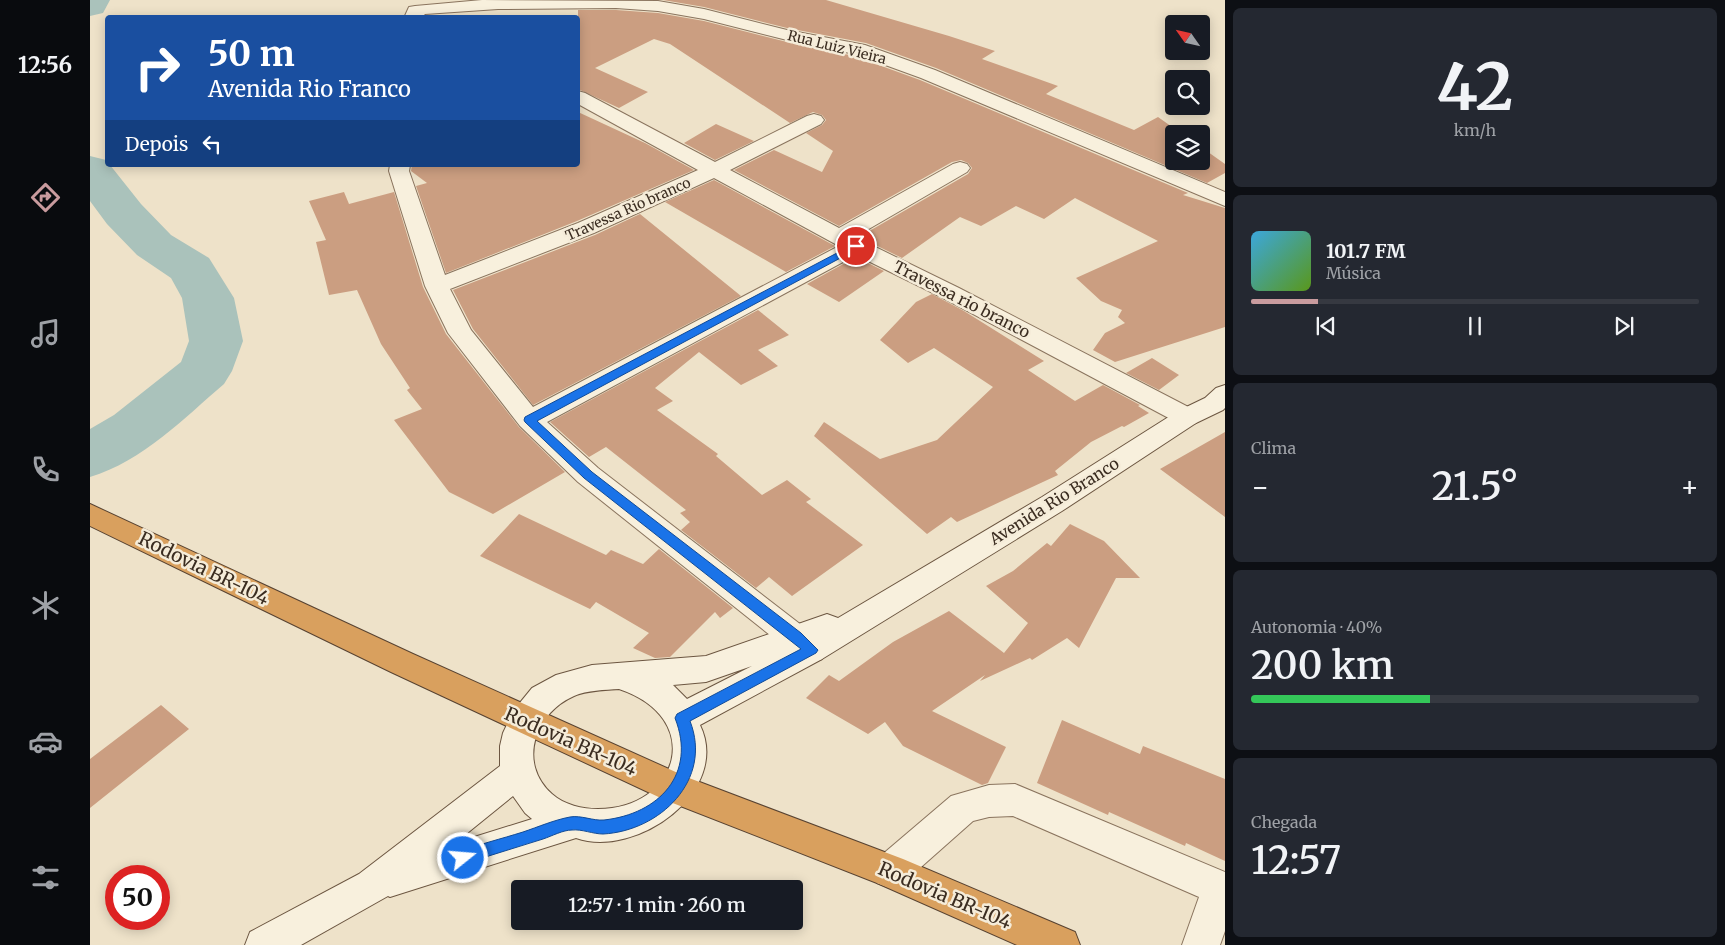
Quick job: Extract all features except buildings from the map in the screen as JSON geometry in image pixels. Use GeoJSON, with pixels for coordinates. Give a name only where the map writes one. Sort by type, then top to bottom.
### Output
{"type":"FeatureCollection","features":[{"type":"Feature","properties":{"kind":"highway","name":"Rodovia BR-104"},"geometry":{"type":"LineString","coordinates":[[99,518],[524,720],[677,788],[890,871],[1061,945]]}},
{"type":"Feature","properties":{"kind":"street","name":"Rua Luiz Vieira"},"geometry":{"type":"LineString","coordinates":[[418,13],[498,4],[607,3],[658,6],[704,14],[787,35],[859,49],[928,74],[1225,200]]}},
{"type":"Feature","properties":{"kind":"street","name":"Travessa rio branco"},"geometry":{"type":"LineString","coordinates":[[580,98],[847,241],[1187,416]]}},
{"type":"Feature","properties":{"kind":"street","name":"Travessa Rio branco"},"geometry":{"type":"LineString","coordinates":[[437,286],[586,228],[715,170],[814,120]]}},
{"type":"Feature","properties":{"kind":"street"},"geometry":{"type":"LineString","coordinates":[[400,167],[399,171],[437,286],[460,333],[529,420],[588,475],[804,643]]}},
{"type":"Feature","properties":{"kind":"street"},"geometry":{"type":"LineString","coordinates":[[529,420],[847,241],[960,168]]}},
{"type":"Feature","properties":{"kind":"street","name":"Avenida Rio Branco"},"geometry":{"type":"LineString","coordinates":[[804,643],[883,607],[1052,504],[1187,416],[1221,404]]}},
{"type":"Feature","properties":{"kind":"street"},"geometry":{"type":"LineString","coordinates":[[619,676],[645,684],[667,698],[682,718],[689,735],[690,753],[686,771],[677,788],[657,808],[632,822],[602,827],[572,823],[538,803],[518,772],[516,746],[524,720],[541,700],[564,685],[591,677],[706,669],[804,643]]}},
{"type":"Feature","properties":{"kind":"street"},"geometry":{"type":"LineString","coordinates":[[682,718],[804,643]]}},
{"type":"Feature","properties":{"kind":"street"},"geometry":{"type":"LineString","coordinates":[[264,945],[372,886],[518,772]]}},
{"type":"Feature","properties":{"kind":"street"},"geometry":{"type":"LineString","coordinates":[[890,871],[964,806],[1015,800],[1223,889],[1200,945]]}},
{"type":"Feature","properties":{"kind":"street"},"geometry":{"type":"LineString","coordinates":[[372,886],[572,823]]}},
{"type":"Feature","properties":{"kind":"waterway"},"geometry":{"type":"LineString","coordinates":[[90,5],[92,0]]}},
{"type":"Feature","properties":{"kind":"waterway"},"geometry":{"type":"LineString","coordinates":[[90,170],[124,214],[154,245],[191,269],[208,298],[216,341],[205,371],[134,429],[90,456]]}},
{"type":"Feature","properties":{"kind":"route"},"geometry":{"type":"LineString","coordinates":[[463,858],[572,823],[602,827],[632,822],[657,808],[677,788],[686,771],[690,753],[689,735],[682,718],[811,650],[796,636],[588,475],[529,420],[856,246]]}}]}
